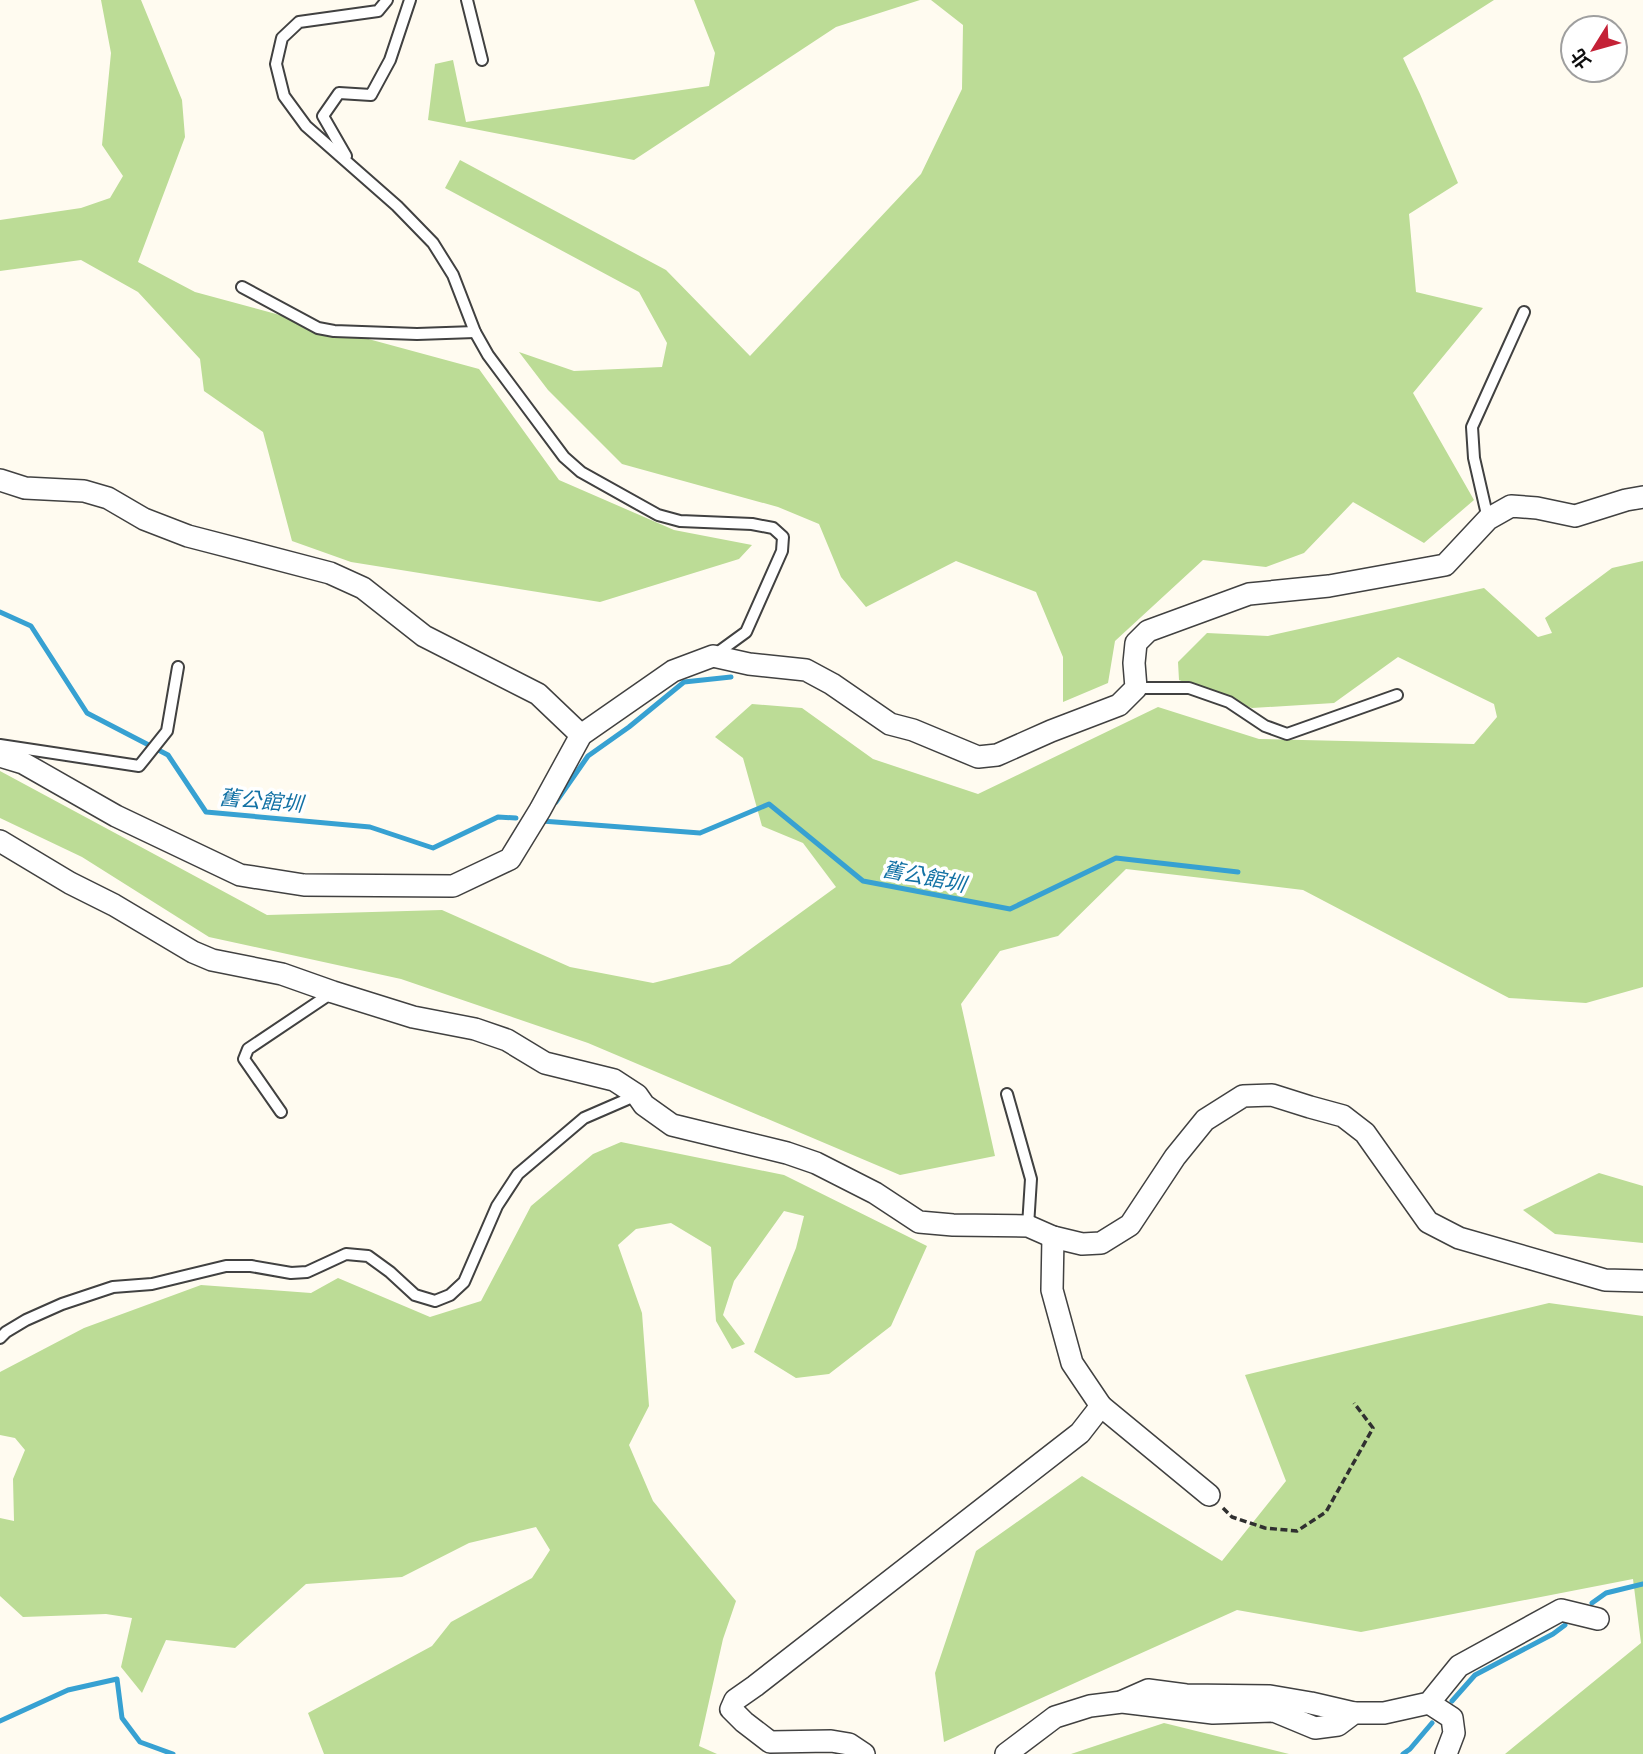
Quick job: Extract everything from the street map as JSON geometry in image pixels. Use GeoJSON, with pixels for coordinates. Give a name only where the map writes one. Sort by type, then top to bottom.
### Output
{"type":"FeatureCollection","features":[{"type":"Feature","properties":{"kind":"street"},"geometry":{"type":"LineString","coordinates":[[0,480],[25,488],[96,494],[144,519],[188,536],[330,573],[363,588],[424,636],[538,695],[580,735]]}},
{"type":"Feature","properties":{"kind":"street"},"geometry":{"type":"LineString","coordinates":[[0,756],[23,763],[116,816],[240,876],[304,885],[453,886],[510,859],[580,735],[673,671],[713,656],[749,664],[806,670],[832,684],[890,724],[913,730],[978,757],[997,755],[1119,705],[1136,688],[1136,643],[1148,631],[1249,594],[1329,586],[1445,565],[1488,519],[1511,506],[1576,516],[1643,497]]}},
{"type":"Feature","properties":{"kind":"street"},"geometry":{"type":"LineString","coordinates":[[0,841],[70,883],[212,960],[282,974],[413,1017],[475,1029],[507,1040],[545,1063],[614,1080],[637,1095],[644,1105],[672,1125],[787,1153],[816,1163],[876,1193],[919,1222],[1028,1226],[1053,1237],[1082,1244],[1101,1243],[1130,1225],[1175,1157],[1205,1120],[1243,1096],[1272,1095],[1343,1116],[1365,1133],[1428,1222],[1460,1238],[1605,1280],[1643,1281]]}},
{"type":"Feature","properties":{"kind":"street"},"geometry":{"type":"LineString","coordinates":[[1053,1237],[1052,1290],[1072,1363],[1101,1406],[1209,1495]]}},
{"type":"Feature","properties":{"kind":"street"},"geometry":{"type":"LineString","coordinates":[[864,1754],[849,1744],[831,1741],[770,1742],[731,1709],[735,1700],[1080,1433],[1101,1406]]}},
{"type":"Feature","properties":{"kind":"street"},"geometry":{"type":"LineString","coordinates":[[1006,1754],[1055,1717],[1090,1706],[1122,1702],[1213,1713],[1274,1711],[1315,1728],[1338,1725],[1354,1713],[1384,1713],[1429,1703],[1459,1666],[1561,1610],[1598,1619]]}},
{"type":"Feature","properties":{"kind":"street"},"geometry":{"type":"LineString","coordinates":[[1429,1703],[1452,1718],[1454,1733],[1446,1754]]}},
{"type":"Feature","properties":{"kind":"lane"},"geometry":{"type":"LineString","coordinates":[[387,0],[378,11],[299,22],[282,38],[276,64],[284,96],[306,126],[397,206],[433,243],[453,275],[475,332],[488,355],[564,457],[581,472],[658,514],[680,521],[752,524],[773,528],[783,537],[782,551],[746,632],[713,656]]}},
{"type":"Feature","properties":{"kind":"lane"},"geometry":{"type":"LineString","coordinates":[[351,165],[323,116],[339,93],[371,95],[390,60],[410,0]]}},
{"type":"Feature","properties":{"kind":"lane"},"geometry":{"type":"LineString","coordinates":[[467,0],[482,60]]}},
{"type":"Feature","properties":{"kind":"lane"},"geometry":{"type":"LineString","coordinates":[[242,287],[318,328],[417,334],[475,332]]}},
{"type":"Feature","properties":{"kind":"lane"},"geometry":{"type":"LineString","coordinates":[[1488,519],[1474,458],[1472,427],[1524,312]]}},
{"type":"Feature","properties":{"kind":"lane"},"geometry":{"type":"LineString","coordinates":[[0,746],[139,766],[167,731],[178,667]]}},
{"type":"Feature","properties":{"kind":"lane"},"geometry":{"type":"LineString","coordinates":[[1136,688],[1189,688],[1230,702],[1265,726],[1287,734],[1397,695]]}},
{"type":"Feature","properties":{"kind":"lane"},"geometry":{"type":"LineString","coordinates":[[281,1112],[244,1059],[248,1049],[333,992]]}},
{"type":"Feature","properties":{"kind":"lane"},"geometry":{"type":"LineString","coordinates":[[1007,1094],[1031,1178],[1028,1226]]}},
{"type":"Feature","properties":{"kind":"lane"},"geometry":{"type":"LineString","coordinates":[[0,1338],[26,1320],[62,1304],[113,1287],[152,1284],[226,1266],[251,1266],[291,1273],[307,1272],[346,1254],[368,1256],[415,1295],[435,1301],[450,1295],[464,1282],[497,1206],[519,1174],[584,1118],[637,1095]]}},
{"type":"Feature","properties":{"kind":"path"},"geometry":{"type":"LineString","coordinates":[[1209,1495],[1233,1517],[1265,1528],[1297,1531],[1326,1511],[1373,1428],[1354,1404]]}},
{"type":"Feature","properties":{"kind":"green space"},"geometry":{"type":"Polygon","coordinates":[[[101,0],[141,0],[182,100],[185,137],[138,262],[195,292],[479,369],[559,480],[674,530],[752,545],[739,559],[600,602],[351,562],[292,541],[263,432],[204,391],[200,359],[138,292],[81,260],[0,271],[0,220],[81,208],[110,198],[123,176],[102,145],[111,53],[101,0]]]}},
{"type":"Feature","properties":{"kind":"green space"},"geometry":{"type":"Polygon","coordinates":[[[694,0],[920,0],[836,27],[634,160],[428,120],[435,64],[453,60],[466,122],[709,86],[715,53],[694,0]]]}},
{"type":"Feature","properties":{"kind":"green space"},"geometry":{"type":"Polygon","coordinates":[[[931,0],[1494,0],[1403,58],[1458,183],[1409,214],[1416,292],[1483,308],[1413,393],[1474,500],[1424,543],[1353,502],[1304,553],[1266,567],[1203,560],[1115,641],[1108,683],[1063,702],[1063,657],[1036,592],[956,561],[866,607],[841,577],[819,524],[778,507],[622,464],[548,390],[519,352],[574,371],[662,367],[667,343],[639,292],[445,188],[460,160],[666,270],[750,356],[921,174],[962,89],[963,25],[931,0]]]}},
{"type":"Feature","properties":{"kind":"green space"},"geometry":{"type":"Polygon","coordinates":[[[1643,561],[1643,987],[1586,1003],[1509,998],[1303,890],[1126,869],[1058,936],[1000,951],[961,1004],[995,1156],[900,1175],[588,1043],[401,979],[209,937],[82,857],[0,818],[0,771],[267,915],[442,910],[570,967],[653,983],[730,964],[836,887],[803,843],[762,826],[743,758],[715,737],[752,704],[802,708],[873,759],[978,794],[1158,707],[1259,739],[1474,744],[1497,717],[1494,704],[1398,657],[1334,703],[1252,708],[1179,680],[1178,662],[1207,633],[1268,636],[1484,588],[1538,637],[1552,633],[1545,618],[1612,568],[1643,561]]]}},
{"type":"Feature","properties":{"kind":"green space"},"geometry":{"type":"Polygon","coordinates":[[[621,1142],[784,1175],[927,1246],[891,1326],[829,1374],[796,1378],[754,1352],[796,1248],[804,1216],[784,1211],[734,1281],[723,1315],[745,1344],[732,1349],[716,1321],[711,1247],[671,1223],[636,1229],[618,1245],[642,1313],[649,1406],[629,1445],[653,1501],[736,1601],[723,1639],[699,1746],[717,1754],[324,1754],[308,1713],[432,1646],[451,1622],[532,1578],[550,1550],[536,1527],[469,1543],[402,1577],[306,1584],[235,1648],[166,1640],[142,1693],[121,1667],[132,1618],[106,1614],[23,1617],[0,1596],[0,1518],[14,1521],[13,1479],[25,1450],[15,1438],[0,1435],[0,1372],[84,1328],[201,1285],[311,1293],[338,1278],[430,1317],[481,1301],[531,1206],[593,1154],[621,1142]]]}},
{"type":"Feature","properties":{"kind":"green space"},"geometry":{"type":"Polygon","coordinates":[[[1599,1173],[1643,1186],[1643,1243],[1555,1234],[1523,1210],[1599,1173]]]}},
{"type":"Feature","properties":{"kind":"green space"},"geometry":{"type":"Polygon","coordinates":[[[1549,1303],[1643,1316],[1643,1754],[1505,1754],[1641,1643],[1633,1579],[1361,1632],[1237,1610],[944,1742],[935,1673],[976,1551],[1082,1476],[1222,1561],[1286,1481],[1245,1375],[1549,1303]]]}},
{"type":"Feature","properties":{"kind":"green space"},"geometry":{"type":"Polygon","coordinates":[[[1164,1723],[1289,1754],[1071,1754],[1164,1723]]]}},
{"type":"Feature","properties":{"kind":"waterway","name":"舊公館圳"},"geometry":{"type":"LineString","coordinates":[[0,612],[31,626],[87,713],[168,755],[206,812],[370,827],[433,848],[498,817],[516,818]]}},
{"type":"Feature","properties":{"kind":"waterway"},"geometry":{"type":"LineString","coordinates":[[556,802],[588,756],[684,682],[731,677]]}},
{"type":"Feature","properties":{"kind":"waterway","name":"舊公館圳"},"geometry":{"type":"LineString","coordinates":[[542,821],[700,833],[769,804],[863,881],[1010,909],[1116,858],[1238,872]]}},
{"type":"Feature","properties":{"kind":"waterway"},"geometry":{"type":"LineString","coordinates":[[1592,1603],[1606,1593],[1643,1584]]}},
{"type":"Feature","properties":{"kind":"waterway"},"geometry":{"type":"LineString","coordinates":[[1452,1701],[1475,1675],[1565,1625]]}},
{"type":"Feature","properties":{"kind":"waterway"},"geometry":{"type":"LineString","coordinates":[[0,1721],[68,1690],[117,1679],[122,1718],[140,1742],[173,1754]]}},
{"type":"Feature","properties":{"kind":"waterway"},"geometry":{"type":"LineString","coordinates":[[1403,1754],[1432,1723]]}}]}
